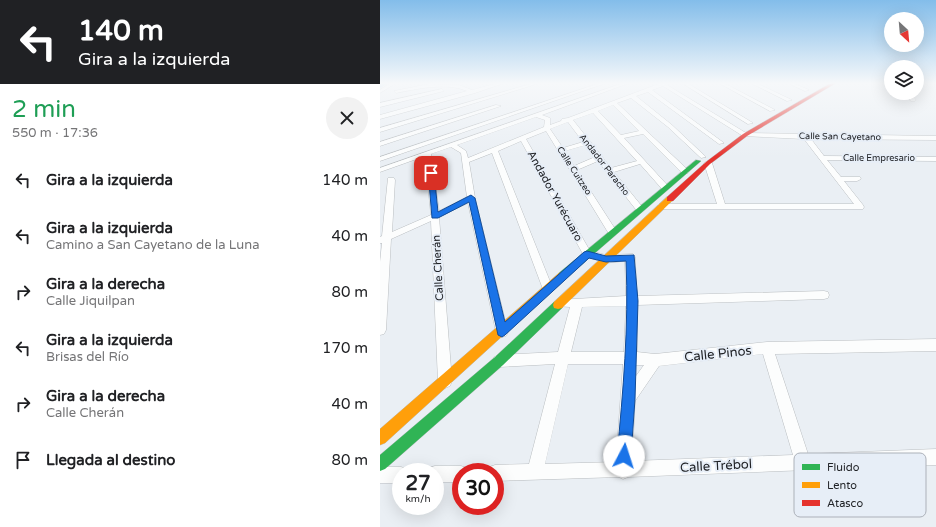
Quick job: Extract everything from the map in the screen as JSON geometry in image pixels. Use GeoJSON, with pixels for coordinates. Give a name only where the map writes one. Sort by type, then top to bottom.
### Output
{"type":"FeatureCollection","features":[{"type":"Feature","properties":{"kind":"street"},"geometry":{"type":"LineString","coordinates":[[380,117],[413,108]]}},
{"type":"Feature","properties":{"kind":"street"},"geometry":{"type":"LineString","coordinates":[[380,130],[454,108]]}},
{"type":"Feature","properties":{"kind":"street"},"geometry":{"type":"LineString","coordinates":[[380,144],[493,108]]}},
{"type":"Feature","properties":{"kind":"street"},"geometry":{"type":"LineString","coordinates":[[501,108],[524,119]]}},
{"type":"Feature","properties":{"kind":"street"},"geometry":{"type":"LineString","coordinates":[[380,159],[533,108]]}},
{"type":"Feature","properties":{"kind":"street"},"geometry":{"type":"LineString","coordinates":[[380,170],[557,108]]}},
{"type":"Feature","properties":{"kind":"street"},"geometry":{"type":"LineString","coordinates":[[466,161],[547,128],[603,108]]}},
{"type":"Feature","properties":{"kind":"street"},"geometry":{"type":"LineString","coordinates":[[618,108],[642,132],[685,171]]}},
{"type":"Feature","properties":{"kind":"street"},"geometry":{"type":"LineString","coordinates":[[647,108],[670,126],[706,160],[722,207]]}},
{"type":"Feature","properties":{"kind":"street"},"geometry":{"type":"LineString","coordinates":[[673,108],[721,143]]}},
{"type":"Feature","properties":{"kind":"street"},"geometry":{"type":"LineString","coordinates":[[702,108],[741,132]]}},
{"type":"Feature","properties":{"kind":"street"},"geometry":{"type":"LineString","coordinates":[[725,108],[750,123]]}},
{"type":"Feature","properties":{"kind":"street"},"geometry":{"type":"LineString","coordinates":[[767,108],[772,110]]}},
{"type":"Feature","properties":{"kind":"street"},"geometry":{"type":"LineString","coordinates":[[380,438],[445,383],[587,254],[665,187],[685,171],[706,160],[750,123],[776,108]]}},
{"type":"Feature","properties":{"kind":"street"},"geometry":{"type":"LineString","coordinates":[[380,464],[499,361],[561,303],[662,206],[721,143],[787,108]]}},
{"type":"Feature","properties":{"kind":"street"},"geometry":{"type":"LineString","coordinates":[[595,111],[621,137],[641,162],[665,187]]}},
{"type":"Feature","properties":{"kind":"street"},"geometry":{"type":"LineString","coordinates":[[536,115],[548,119],[570,120]]}},
{"type":"Feature","properties":{"kind":"street"},"geometry":{"type":"LineString","coordinates":[[547,128],[548,119]]}},
{"type":"Feature","properties":{"kind":"street","name":"Andador Paracho"},"geometry":{"type":"LineString","coordinates":[[570,120],[640,210]]}},
{"type":"Feature","properties":{"kind":"street"},"geometry":{"type":"LineString","coordinates":[[477,126],[487,132]]}},
{"type":"Feature","properties":{"kind":"street","name":"Calle Cuitzeo"},"geometry":{"type":"LineString","coordinates":[[547,128],[574,168],[612,232]]}},
{"type":"Feature","properties":{"kind":"street"},"geometry":{"type":"LineString","coordinates":[[621,137],[642,132]]}},
{"type":"Feature","properties":{"kind":"street","name":"Calle San Cayetano"},"geometry":{"type":"LineString","coordinates":[[741,132],[806,137],[936,138]]}},
{"type":"Feature","properties":{"kind":"street"},"geometry":{"type":"LineString","coordinates":[[662,206],[860,207],[806,137]]}},
{"type":"Feature","properties":{"kind":"street","name":"Andador Yurécuaro"},"geometry":{"type":"LineString","coordinates":[[523,138],[587,254]]}},
{"type":"Feature","properties":{"kind":"street"},"geometry":{"type":"LineString","coordinates":[[561,150],[587,143]]}},
{"type":"Feature","properties":{"kind":"street"},"geometry":{"type":"LineString","coordinates":[[452,145],[464,152],[471,198],[502,332]]}},
{"type":"Feature","properties":{"kind":"street"},"geometry":{"type":"LineString","coordinates":[[494,150],[548,289]]}},
{"type":"Feature","properties":{"kind":"street","name":"Calle Cherán"},"geometry":{"type":"LineString","coordinates":[[428,154],[435,216],[445,383]]}},
{"type":"Feature","properties":{"kind":"street"},"geometry":{"type":"LineString","coordinates":[[574,168],[600,158]]}},
{"type":"Feature","properties":{"kind":"street","name":"Calle Empresario"},"geometry":{"type":"LineString","coordinates":[[821,158],[936,159]]}},
{"type":"Feature","properties":{"kind":"street"},"geometry":{"type":"LineString","coordinates":[[609,171],[641,162]]}},
{"type":"Feature","properties":{"kind":"street"},"geometry":{"type":"LineString","coordinates":[[838,179],[857,179]]}},
{"type":"Feature","properties":{"kind":"street"},"geometry":{"type":"LineString","coordinates":[[380,330],[383,239],[391,180]]}},
{"type":"Feature","properties":{"kind":"street"},"geometry":{"type":"LineString","coordinates":[[383,239],[471,198]]}},
{"type":"Feature","properties":{"kind":"street"},"geometry":{"type":"LineString","coordinates":[[587,254],[606,259],[630,257],[633,301],[623,471]]}},
{"type":"Feature","properties":{"kind":"street"},"geometry":{"type":"LineString","coordinates":[[561,303],[824,294]]}},
{"type":"Feature","properties":{"kind":"street"},"geometry":{"type":"LineString","coordinates":[[535,472],[577,302]]}},
{"type":"Feature","properties":{"kind":"street","name":"Calle Pinos"},"geometry":{"type":"LineString","coordinates":[[499,361],[562,358],[630,358],[655,360],[767,348],[936,345]]}},
{"type":"Feature","properties":{"kind":"street"},"geometry":{"type":"LineString","coordinates":[[767,348],[800,453]]}},
{"type":"Feature","properties":{"kind":"street"},"geometry":{"type":"LineString","coordinates":[[628,399],[655,360]]}},
{"type":"Feature","properties":{"kind":"street","name":"Calle Trébol"},"geometry":{"type":"LineString","coordinates":[[926,457],[936,457]]}},
{"type":"Feature","properties":{"kind":"street","name":"Calle Trébol"},"geometry":{"type":"LineString","coordinates":[[504,473],[623,471],[794,462]]}},
{"type":"Feature","properties":{"kind":"street"},"geometry":{"type":"LineString","coordinates":[[380,475],[392,475]]}},
{"type":"Feature","properties":{"kind":"traffic: fast"},"geometry":{"type":"LineString","coordinates":[[562,276],[698,161]]}},
{"type":"Feature","properties":{"kind":"traffic: fast"},"geometry":{"type":"LineString","coordinates":[[380,464],[499,361],[558,305]]}},
{"type":"Feature","properties":{"kind":"traffic: slow"},"geometry":{"type":"LineString","coordinates":[[558,305],[670,199]]}},
{"type":"Feature","properties":{"kind":"traffic: slow"},"geometry":{"type":"LineString","coordinates":[[380,438],[562,276]]}},
{"type":"Feature","properties":{"kind":"traffic: jam"},"geometry":{"type":"LineString","coordinates":[[670,199],[708,163],[745,135],[792,108]]}},
{"type":"Feature","properties":{"kind":"route"},"geometry":{"type":"LineString","coordinates":[[431,173],[435,216],[471,198],[502,332],[587,254],[606,259],[630,257],[633,301],[624,456]]}}]}
